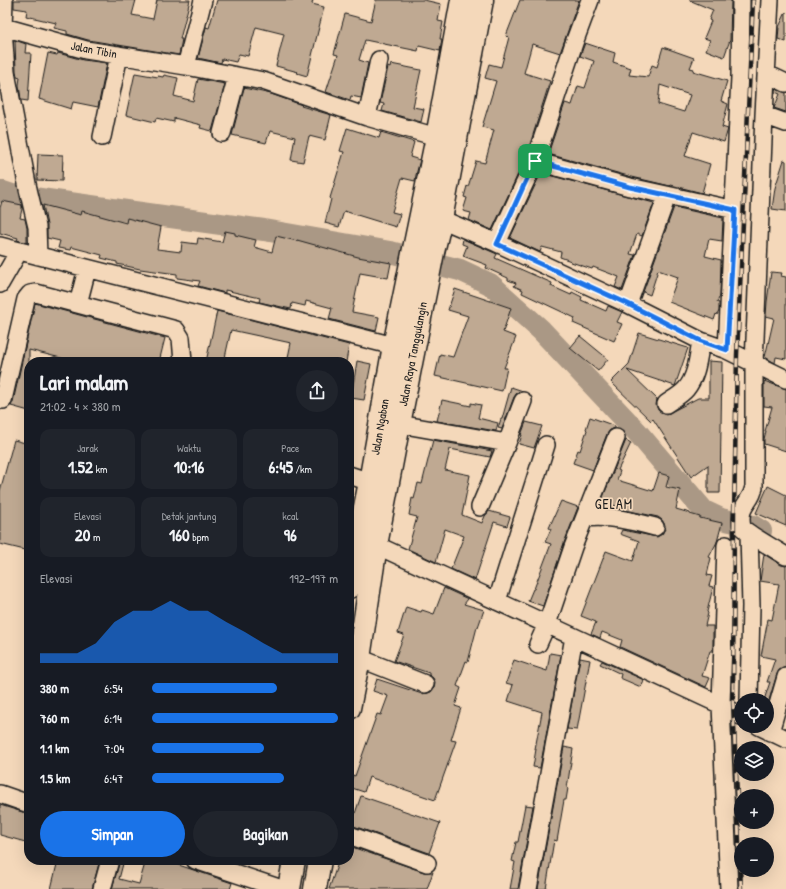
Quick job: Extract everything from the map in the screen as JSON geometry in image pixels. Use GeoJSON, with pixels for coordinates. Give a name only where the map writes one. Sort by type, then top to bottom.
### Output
{"type":"FeatureCollection","features":[{"type":"Feature","properties":{"kind":"highway","name":"Jalan Raya Tanggulangin"},"geometry":{"type":"LineString","coordinates":[[354,683],[376,545],[399,424],[437,137],[462,0]]}},
{"type":"Feature","properties":{"kind":"highway","name":"Jalan Raya Tanggulangin"},"geometry":{"type":"LineString","coordinates":[[422,257],[441,219],[482,0]]}},
{"type":"Feature","properties":{"kind":"highway","name":"Jalan Ngaban"},"geometry":{"type":"LineString","coordinates":[[354,562],[394,346],[422,257]]}},
{"type":"Feature","properties":{"kind":"highway"},"geometry":{"type":"LineString","coordinates":[[289,889],[293,865]]}},
{"type":"Feature","properties":{"kind":"highway"},"geometry":{"type":"LineString","coordinates":[[315,889],[319,865]]}},
{"type":"Feature","properties":{"kind":"street"},"geometry":{"type":"LineString","coordinates":[[4,0],[2,27],[6,72],[37,226],[38,256]]}},
{"type":"Feature","properties":{"kind":"street"},"geometry":{"type":"LineString","coordinates":[[186,66],[204,0]]}},
{"type":"Feature","properties":{"kind":"street"},"geometry":{"type":"LineString","coordinates":[[497,244],[535,161],[590,0]]}},
{"type":"Feature","properties":{"kind":"street"},"geometry":{"type":"LineString","coordinates":[[727,350],[735,210],[741,0]]}},
{"type":"Feature","properties":{"kind":"street"},"geometry":{"type":"LineString","coordinates":[[749,693],[751,606],[742,511],[753,495],[754,486],[754,364],[770,0]]}},
{"type":"Feature","properties":{"kind":"street","name":"Jalan Tibin"},"geometry":{"type":"LineString","coordinates":[[2,27],[86,50],[186,66],[263,81],[367,117],[437,137]]}},
{"type":"Feature","properties":{"kind":"street"},"geometry":{"type":"LineString","coordinates":[[102,137],[119,55]]}},
{"type":"Feature","properties":{"kind":"street"},"geometry":{"type":"LineString","coordinates":[[367,117],[380,60]]}},
{"type":"Feature","properties":{"kind":"street"},"geometry":{"type":"LineString","coordinates":[[767,74],[786,83]]}},
{"type":"Feature","properties":{"kind":"street"},"geometry":{"type":"LineString","coordinates":[[222,133],[237,76]]}},
{"type":"Feature","properties":{"kind":"street"},"geometry":{"type":"LineString","coordinates":[[764,115],[786,123]]}},
{"type":"Feature","properties":{"kind":"street"},"geometry":{"type":"LineString","coordinates":[[535,161],[668,196],[735,210]]}},
{"type":"Feature","properties":{"kind":"street"},"geometry":{"type":"LineString","coordinates":[[628,304],[668,196]]}},
{"type":"Feature","properties":{"kind":"street"},"geometry":{"type":"LineString","coordinates":[[441,219],[628,304],[701,341],[727,350],[786,379]]}},
{"type":"Feature","properties":{"kind":"street"},"geometry":{"type":"LineString","coordinates":[[0,246],[394,346]]}},
{"type":"Feature","properties":{"kind":"street"},"geometry":{"type":"LineString","coordinates":[[2,276],[19,251]]}},
{"type":"Feature","properties":{"kind":"street"},"geometry":{"type":"LineString","coordinates":[[78,304],[87,269]]}},
{"type":"Feature","properties":{"kind":"street"},"geometry":{"type":"LineString","coordinates":[[3,400],[26,299],[30,294],[36,293],[176,330],[181,338],[183,357]]}},
{"type":"Feature","properties":{"kind":"street"},"geometry":{"type":"LineString","coordinates":[[666,404],[683,391],[691,380],[695,370],[701,341]]}},
{"type":"Feature","properties":{"kind":"street"},"geometry":{"type":"LineString","coordinates":[[480,507],[507,444],[523,401]]}},
{"type":"Feature","properties":{"kind":"street"},"geometry":{"type":"LineString","coordinates":[[399,424],[507,444]]}},
{"type":"Feature","properties":{"kind":"street"},"geometry":{"type":"LineString","coordinates":[[538,644],[547,624],[573,547],[616,438]]}},
{"type":"Feature","properties":{"kind":"street"},"geometry":{"type":"LineString","coordinates":[[496,601],[546,445]]}},
{"type":"Feature","properties":{"kind":"street"},"geometry":{"type":"LineString","coordinates":[[354,477],[370,482]]}},
{"type":"Feature","properties":{"kind":"street"},"geometry":{"type":"LineString","coordinates":[[585,518],[614,518],[655,528]]}},
{"type":"Feature","properties":{"kind":"street"},"geometry":{"type":"LineString","coordinates":[[744,526],[786,556]]}},
{"type":"Feature","properties":{"kind":"street"},"geometry":{"type":"LineString","coordinates":[[376,545],[722,705],[734,712]]}},
{"type":"Feature","properties":{"kind":"street"},"geometry":{"type":"LineString","coordinates":[[726,545],[722,705],[729,889]]}},
{"type":"Feature","properties":{"kind":"street"},"geometry":{"type":"LineString","coordinates":[[528,889],[574,637]]}},
{"type":"Feature","properties":{"kind":"street"},"geometry":{"type":"LineString","coordinates":[[359,658],[425,684]]}},
{"type":"Feature","properties":{"kind":"street"},"geometry":{"type":"LineString","coordinates":[[774,705],[786,677]]}},
{"type":"Feature","properties":{"kind":"street"},"geometry":{"type":"LineString","coordinates":[[773,733],[786,739]]}},
{"type":"Feature","properties":{"kind":"street"},"geometry":{"type":"LineString","coordinates":[[0,794],[24,802]]}},
{"type":"Feature","properties":{"kind":"street"},"geometry":{"type":"LineString","coordinates":[[354,838],[427,863]]}},
{"type":"Feature","properties":{"kind":"street"},"geometry":{"type":"LineString","coordinates":[[102,889],[109,865]]}},
{"type":"Feature","properties":{"kind":"street"},"geometry":{"type":"LineString","coordinates":[[210,865],[282,889]]}},
{"type":"Feature","properties":{"kind":"building"},"geometry":{"type":"Polygon","coordinates":[[[14,0],[136,0],[132,15],[153,19],[157,0],[190,0],[180,39],[182,39],[179,55],[88,40],[67,34],[67,31],[54,28],[56,23],[26,16],[27,10],[14,8],[14,0]]]}},
{"type":"Feature","properties":{"kind":"building"},"geometry":{"type":"Polygon","coordinates":[[[217,0],[313,0],[312,4],[324,7],[307,76],[276,66],[284,34],[256,27],[248,56],[239,54],[236,62],[222,59],[221,63],[198,58],[206,27],[209,28],[217,0]]]}},
{"type":"Feature","properties":{"kind":"building"},"geometry":{"type":"Polygon","coordinates":[[[376,0],[424,0],[441,4],[438,21],[443,22],[440,39],[442,39],[440,51],[419,46],[418,51],[365,40],[359,60],[368,63],[361,98],[351,96],[350,100],[326,92],[338,55],[334,54],[345,14],[371,21],[376,0]]]}},
{"type":"Feature","properties":{"kind":"building"},"geometry":{"type":"Polygon","coordinates":[[[520,0],[579,0],[560,53],[532,44],[524,73],[550,81],[526,157],[492,230],[469,220],[471,213],[463,211],[467,198],[464,197],[476,161],[485,163],[494,130],[482,127],[496,81],[485,78],[489,64],[501,67],[509,37],[506,36],[520,0]]]}},
{"type":"Feature","properties":{"kind":"building"},"geometry":{"type":"Polygon","coordinates":[[[689,0],[731,0],[730,40],[724,57],[706,50],[710,40],[704,38],[711,21],[709,20],[713,10],[689,0]]]}},
{"type":"Feature","properties":{"kind":"building"},"geometry":{"type":"Polygon","coordinates":[[[786,12],[786,42],[778,39],[779,27],[786,12]]]}},
{"type":"Feature","properties":{"kind":"building"},"geometry":{"type":"Polygon","coordinates":[[[15,40],[26,44],[25,53],[31,53],[28,101],[21,100],[19,85],[20,77],[17,76],[16,71],[15,40]]]}},
{"type":"Feature","properties":{"kind":"building"},"geometry":{"type":"Polygon","coordinates":[[[585,43],[615,53],[613,62],[631,68],[629,75],[648,77],[652,65],[657,67],[663,47],[694,58],[690,68],[694,69],[693,71],[727,81],[721,101],[728,104],[722,127],[728,129],[724,142],[693,132],[685,156],[710,164],[702,193],[632,177],[548,154],[565,103],[572,105],[578,86],[585,88],[594,61],[580,56],[585,43]],[[660,85],[658,104],[684,112],[690,95],[660,85]]]}},
{"type":"Feature","properties":{"kind":"building"},"geometry":{"type":"Polygon","coordinates":[[[48,53],[57,55],[58,53],[83,60],[107,63],[98,107],[73,102],[71,109],[39,99],[48,53]]]}},
{"type":"Feature","properties":{"kind":"building"},"geometry":{"type":"Polygon","coordinates":[[[391,64],[421,70],[413,107],[424,109],[421,122],[382,111],[384,104],[380,103],[388,67],[390,68],[391,64]]]}},
{"type":"Feature","properties":{"kind":"building"},"geometry":{"type":"Polygon","coordinates":[[[135,73],[158,77],[163,77],[164,75],[178,78],[174,96],[193,101],[198,79],[225,84],[212,131],[200,128],[201,125],[174,118],[174,122],[156,118],[155,122],[126,115],[135,73]]]}},
{"type":"Feature","properties":{"kind":"building"},"geometry":{"type":"Polygon","coordinates":[[[244,88],[271,94],[302,105],[301,106],[331,115],[325,140],[309,136],[303,162],[291,160],[295,137],[270,131],[266,143],[232,135],[244,88]]]}},
{"type":"Feature","properties":{"kind":"building"},"geometry":{"type":"Polygon","coordinates":[[[775,89],[786,93],[786,112],[774,108],[780,94],[775,92],[775,89]]]}},
{"type":"Feature","properties":{"kind":"building"},"geometry":{"type":"Polygon","coordinates":[[[347,128],[379,138],[381,132],[414,142],[410,157],[420,160],[415,181],[402,178],[392,212],[400,214],[396,227],[344,211],[339,227],[325,223],[330,198],[344,152],[340,151],[347,128]]]}},
{"type":"Feature","properties":{"kind":"building"},"geometry":{"type":"Polygon","coordinates":[[[38,154],[63,155],[62,181],[37,180],[38,154]]]}},
{"type":"Feature","properties":{"kind":"building"},"geometry":{"type":"Polygon","coordinates":[[[784,160],[786,161],[786,211],[772,209],[775,188],[784,160]]]}},
{"type":"Feature","properties":{"kind":"building"},"geometry":{"type":"Polygon","coordinates":[[[541,173],[654,203],[642,236],[637,234],[630,254],[635,255],[622,290],[615,287],[619,277],[593,267],[592,269],[571,262],[560,257],[561,252],[542,247],[540,252],[510,238],[541,173]]]}},
{"type":"Feature","properties":{"kind":"building"},"geometry":{"type":"Polygon","coordinates":[[[2,201],[22,205],[20,218],[25,219],[27,228],[27,243],[17,240],[18,238],[0,233],[0,208],[2,201]]]}},
{"type":"Feature","properties":{"kind":"building"},"geometry":{"type":"Polygon","coordinates":[[[43,205],[81,215],[82,211],[126,223],[127,218],[161,227],[157,249],[181,252],[182,242],[197,244],[198,238],[222,242],[225,231],[256,240],[254,247],[272,252],[276,236],[297,240],[358,257],[391,263],[388,278],[360,273],[352,312],[379,317],[376,331],[329,319],[332,308],[306,301],[305,306],[292,303],[291,309],[259,302],[260,298],[225,290],[225,293],[198,286],[200,281],[177,278],[177,274],[117,264],[117,262],[101,258],[102,255],[71,247],[70,250],[58,248],[60,241],[47,238],[47,225],[43,205]]]}},
{"type":"Feature","properties":{"kind":"building"},"geometry":{"type":"Polygon","coordinates":[[[674,207],[723,218],[722,241],[709,239],[705,256],[721,260],[720,296],[717,302],[719,303],[719,311],[714,320],[669,302],[678,277],[658,270],[650,295],[643,292],[674,207]]]}},
{"type":"Feature","properties":{"kind":"building"},"geometry":{"type":"Polygon","coordinates":[[[463,239],[497,254],[495,258],[552,283],[551,286],[571,295],[572,292],[582,297],[581,300],[606,311],[608,306],[622,312],[617,322],[622,324],[614,341],[573,323],[575,318],[522,293],[523,290],[514,286],[516,283],[486,268],[487,265],[463,256],[467,246],[462,244],[463,239]]]}},
{"type":"Feature","properties":{"kind":"building"},"geometry":{"type":"Polygon","coordinates":[[[771,272],[782,273],[781,276],[786,277],[786,359],[776,357],[775,363],[765,357],[774,318],[766,316],[771,272]]]}},
{"type":"Feature","properties":{"kind":"building"},"geometry":{"type":"Polygon","coordinates":[[[455,289],[511,308],[503,332],[516,337],[504,368],[507,368],[502,391],[435,376],[440,354],[453,357],[468,316],[448,310],[455,289]]]}},
{"type":"Feature","properties":{"kind":"building"},"geometry":{"type":"Polygon","coordinates":[[[35,303],[165,338],[160,357],[57,357],[29,350],[29,357],[24,357],[24,410],[11,406],[35,303]]]}},
{"type":"Feature","properties":{"kind":"building"},"geometry":{"type":"Polygon","coordinates":[[[217,311],[349,345],[347,357],[288,357],[291,343],[231,330],[225,357],[207,357],[217,311]]]}},
{"type":"Feature","properties":{"kind":"building"},"geometry":{"type":"Polygon","coordinates":[[[639,333],[688,348],[675,386],[627,370],[657,399],[656,405],[658,410],[666,415],[698,398],[709,398],[709,361],[722,362],[720,493],[708,493],[708,465],[691,477],[653,419],[651,421],[611,382],[629,364],[639,333]]]}},
{"type":"Feature","properties":{"kind":"building"},"geometry":{"type":"Polygon","coordinates":[[[580,336],[608,359],[598,371],[570,348],[580,336]]]}},
{"type":"Feature","properties":{"kind":"building"},"geometry":{"type":"Polygon","coordinates":[[[357,361],[371,364],[364,400],[354,398],[354,380],[357,361]]]}},
{"type":"Feature","properties":{"kind":"building"},"geometry":{"type":"Polygon","coordinates":[[[764,381],[786,389],[786,451],[764,444],[765,431],[772,407],[764,406],[764,381]]]}},
{"type":"Feature","properties":{"kind":"building"},"geometry":{"type":"Polygon","coordinates":[[[511,387],[523,391],[517,393],[514,397],[502,429],[498,428],[502,419],[511,387]]]}},
{"type":"Feature","properties":{"kind":"building"},"geometry":{"type":"Polygon","coordinates":[[[442,400],[471,406],[471,403],[481,405],[478,418],[498,423],[496,431],[437,421],[442,400]]]}},
{"type":"Feature","properties":{"kind":"building"},"geometry":{"type":"Polygon","coordinates":[[[590,417],[615,426],[615,428],[610,430],[607,434],[593,470],[573,463],[578,450],[580,451],[590,417]]]}},
{"type":"Feature","properties":{"kind":"building"},"geometry":{"type":"Polygon","coordinates":[[[526,422],[542,426],[534,448],[519,444],[526,422]]]}},
{"type":"Feature","properties":{"kind":"building"},"geometry":{"type":"Polygon","coordinates":[[[14,440],[24,443],[24,550],[0,544],[0,491],[14,440]]]}},
{"type":"Feature","properties":{"kind":"building"},"geometry":{"type":"Polygon","coordinates":[[[433,440],[492,451],[490,457],[450,449],[445,470],[470,475],[462,515],[482,523],[489,511],[510,517],[507,526],[494,522],[475,580],[451,569],[464,536],[445,529],[436,562],[408,549],[417,517],[409,515],[412,498],[414,499],[418,483],[422,484],[433,440]]]}},
{"type":"Feature","properties":{"kind":"building"},"geometry":{"type":"Polygon","coordinates":[[[626,440],[631,443],[618,470],[620,471],[617,480],[653,491],[659,473],[669,476],[666,487],[680,490],[676,509],[700,518],[722,523],[717,542],[709,557],[711,558],[707,575],[712,576],[709,586],[713,587],[705,626],[713,626],[713,651],[710,651],[702,676],[710,678],[706,687],[620,647],[622,640],[602,632],[600,638],[591,634],[596,622],[581,616],[606,551],[633,561],[639,541],[620,534],[622,530],[657,537],[662,534],[665,529],[665,525],[658,517],[625,510],[606,502],[604,507],[599,507],[626,440]]]}},
{"type":"Feature","properties":{"kind":"building"},"geometry":{"type":"Polygon","coordinates":[[[768,486],[786,495],[786,526],[756,513],[768,486]]]}},
{"type":"Feature","properties":{"kind":"building"},"geometry":{"type":"Polygon","coordinates":[[[561,501],[578,507],[543,606],[528,601],[551,544],[545,542],[551,529],[549,528],[561,501]]]}},
{"type":"Feature","properties":{"kind":"building"},"geometry":{"type":"Polygon","coordinates":[[[764,554],[781,565],[786,566],[786,667],[779,670],[771,693],[766,693],[770,682],[767,682],[775,659],[761,656],[768,619],[772,620],[779,584],[760,581],[764,554]]]}},
{"type":"Feature","properties":{"kind":"building"},"geometry":{"type":"Polygon","coordinates":[[[444,588],[468,599],[464,604],[484,610],[477,627],[468,662],[466,661],[457,686],[461,688],[455,706],[461,708],[451,740],[456,741],[435,800],[369,777],[364,792],[354,789],[354,776],[377,714],[381,715],[388,696],[373,691],[377,679],[422,694],[431,692],[434,688],[435,682],[429,673],[394,661],[404,635],[398,633],[406,607],[421,612],[422,610],[434,614],[444,588]]]}},
{"type":"Feature","properties":{"kind":"building"},"geometry":{"type":"Polygon","coordinates":[[[550,653],[561,655],[540,768],[533,767],[542,712],[508,701],[513,685],[506,683],[514,660],[547,671],[550,653]]]}},
{"type":"Feature","properties":{"kind":"building"},"geometry":{"type":"Polygon","coordinates":[[[580,658],[590,660],[577,730],[567,729],[580,658]]]}},
{"type":"Feature","properties":{"kind":"building"},"geometry":{"type":"Polygon","coordinates":[[[602,661],[644,680],[641,687],[620,678],[621,674],[600,664],[602,661]]]}},
{"type":"Feature","properties":{"kind":"building"},"geometry":{"type":"Polygon","coordinates":[[[564,747],[573,749],[566,800],[564,800],[557,841],[554,840],[546,889],[538,889],[564,747]]]}},
{"type":"Feature","properties":{"kind":"building"},"geometry":{"type":"Polygon","coordinates":[[[361,796],[440,823],[429,853],[354,826],[354,816],[361,796]]]}},
{"type":"Feature","properties":{"kind":"building"},"geometry":{"type":"Polygon","coordinates":[[[0,805],[24,812],[24,842],[0,835],[0,805]]]}},
{"type":"Feature","properties":{"kind":"building"},"geometry":{"type":"Polygon","coordinates":[[[525,805],[533,806],[518,889],[510,889],[515,862],[512,861],[516,842],[518,842],[525,805]]]}},
{"type":"Feature","properties":{"kind":"building"},"geometry":{"type":"Polygon","coordinates":[[[354,848],[424,872],[433,872],[427,889],[329,889],[337,865],[354,865],[354,848]]]}},
{"type":"Feature","properties":{"kind":"building"},"geometry":{"type":"Polygon","coordinates":[[[57,865],[99,865],[92,889],[51,889],[57,865]]]}},
{"type":"Feature","properties":{"kind":"building"},"geometry":{"type":"Polygon","coordinates":[[[119,865],[123,865],[119,879],[139,884],[145,865],[179,865],[232,883],[230,889],[112,889],[119,865]]]}},
{"type":"Feature","properties":{"kind":"waterway"},"geometry":{"type":"LineString","coordinates":[[0,191],[12,195],[264,230],[390,252],[460,270],[490,284],[541,330],[638,433],[704,511],[721,519],[753,526],[761,531]]}},
{"type":"Feature","properties":{"kind":"railway"},"geometry":{"type":"LineString","coordinates":[[741,889],[733,702],[734,514],[737,355],[753,0]]}},
{"type":"Feature","properties":{"kind":"district","name":"GELAM"},"geometry":{"type":"Point","coordinates":[614,504]}},
{"type":"Feature","properties":{"kind":"route"},"geometry":{"type":"LineString","coordinates":[[535,161],[630,187],[735,210],[727,350],[701,341],[628,304],[497,244],[535,161]]}}]}
